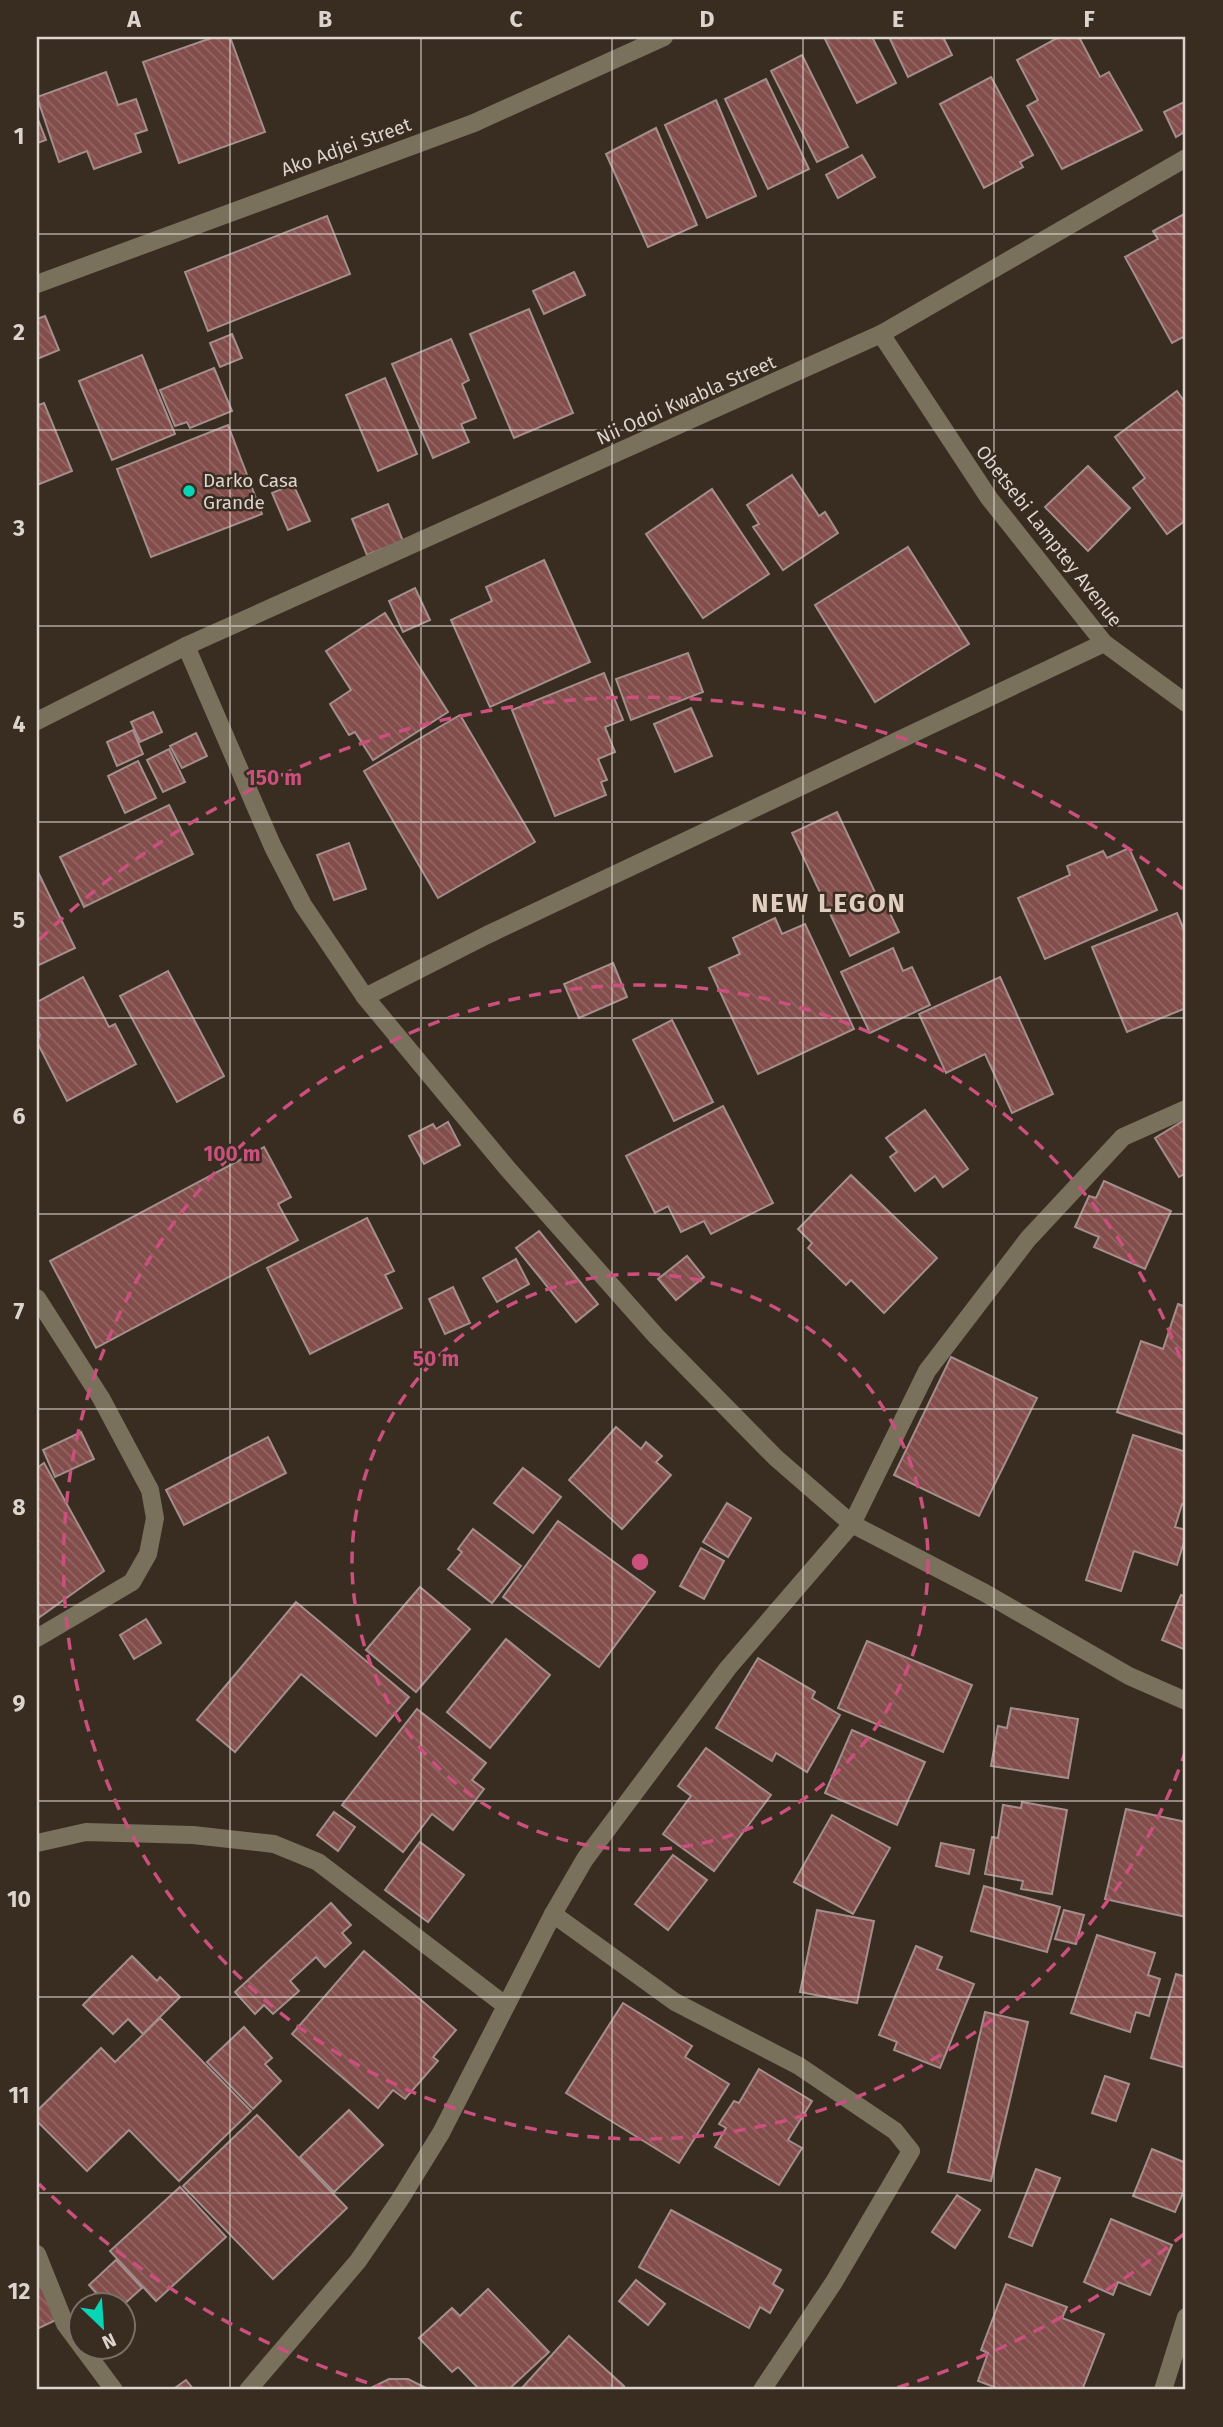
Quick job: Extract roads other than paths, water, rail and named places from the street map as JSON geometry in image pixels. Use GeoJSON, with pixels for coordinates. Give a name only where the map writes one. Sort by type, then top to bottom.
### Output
{"type":"FeatureCollection","features":[{"type":"Feature","properties":{"kind":"street","name":"Ako Adjei Street"},"geometry":{"type":"LineString","coordinates":[[37,284],[474,123],[664,37]]}},
{"type":"Feature","properties":{"kind":"street","name":"Nii Odoi Kwabla Street"},"geometry":{"type":"LineString","coordinates":[[37,721],[186,646],[881,334],[1186,158]]}},
{"type":"Feature","properties":{"kind":"street","name":"Obetsebi Lamptey Avenue"},"geometry":{"type":"LineString","coordinates":[[881,334],[989,498],[1104,643],[1186,703]]}},
{"type":"Feature","properties":{"kind":"street"},"geometry":{"type":"LineString","coordinates":[[365,997],[487,935],[1104,643]]}},
{"type":"Feature","properties":{"kind":"street"},"geometry":{"type":"LineString","coordinates":[[186,646],[273,847],[303,905],[365,997],[506,1168],[656,1336],[776,1458],[852,1524],[985,1593],[1129,1676],[1186,1701]]}},
{"type":"Feature","properties":{"kind":"street"},"geometry":{"type":"LineString","coordinates":[[248,2390],[358,2261],[399,2201],[441,2133],[553,1914],[585,1859],[728,1668],[852,1524],[927,1371],[1028,1239],[1122,1137],[1186,1109]]}},
{"type":"Feature","properties":{"kind":"street"},"geometry":{"type":"LineString","coordinates":[[37,1298],[101,1398],[150,1490],[155,1518],[148,1554],[132,1582],[37,1639]]}},
{"type":"Feature","properties":{"kind":"street"},"geometry":{"type":"LineString","coordinates":[[37,1843],[86,1832],[193,1835],[274,1844],[318,1862],[505,2006]]}},
{"type":"Feature","properties":{"kind":"street"},"geometry":{"type":"LineString","coordinates":[[553,1914],[675,2002],[799,2066],[895,2131],[911,2151],[834,2282],[762,2390]]}},
{"type":"Feature","properties":{"kind":"street"},"geometry":{"type":"LineString","coordinates":[[37,2254],[65,2324],[114,2390]]}},
{"type":"Feature","properties":{"kind":"street"},"geometry":{"type":"LineString","coordinates":[[1163,2390],[1186,2317]]}},
{"type":"Feature","properties":{"kind":"place","name":"Darko Casa Grande"},"geometry":{"type":"Point","coordinates":[189,491]}},
{"type":"Feature","properties":{"kind":"district","name":"NEW LEGON"},"geometry":{"type":"Point","coordinates":[829,903]}}]}
